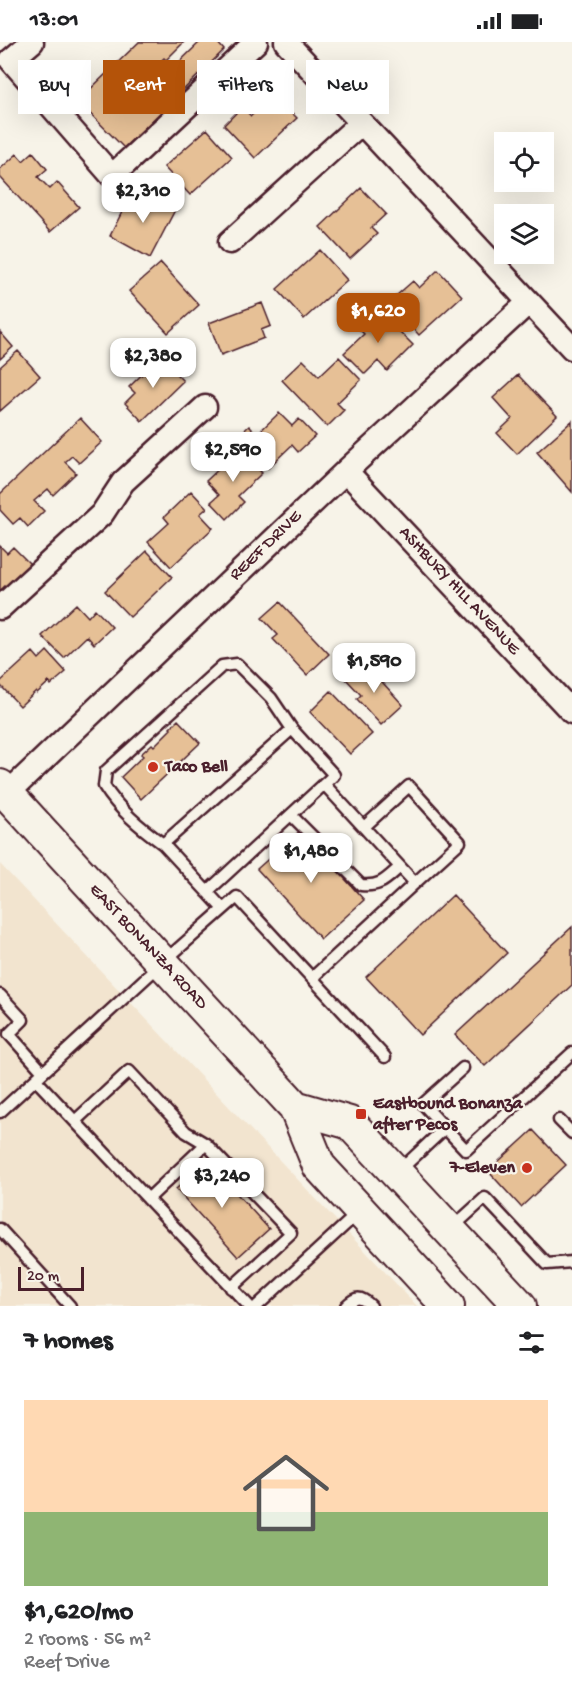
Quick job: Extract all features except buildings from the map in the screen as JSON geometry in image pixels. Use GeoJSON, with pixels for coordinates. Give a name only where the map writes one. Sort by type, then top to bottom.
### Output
{"type":"FeatureCollection","features":[{"type":"Feature","properties":{"kind":"main road","name":"EAST BONANZA ROAD"},"geometry":{"type":"LineString","coordinates":[[3,790],[295,1107],[319,1166],[448,1306]]}},
{"type":"Feature","properties":{"kind":"main road"},"geometry":{"type":"LineString","coordinates":[[295,1107],[350,1123],[520,1306]]}},
{"type":"Feature","properties":{"kind":"street"},"geometry":{"type":"LineString","coordinates":[[32,42],[11,60],[112,176],[256,42]]}},
{"type":"Feature","properties":{"kind":"street"},"geometry":{"type":"LineString","coordinates":[[286,42],[572,348]]}},
{"type":"Feature","properties":{"kind":"street"},"geometry":{"type":"LineString","coordinates":[[230,242],[361,123]]}},
{"type":"Feature","properties":{"kind":"street","name":"REEF DRIVE"},"geometry":{"type":"LineString","coordinates":[[3,790],[529,302]]}},
{"type":"Feature","properties":{"kind":"street"},"geometry":{"type":"LineString","coordinates":[[0,608],[102,514],[123,482],[205,407]]}},
{"type":"Feature","properties":{"kind":"street","name":"ASHBURY HILL AVENUE"},"geometry":{"type":"LineString","coordinates":[[346,471],[572,712]]}},
{"type":"Feature","properties":{"kind":"lane"},"geometry":{"type":"LineString","coordinates":[[207,892],[334,775],[292,729],[271,698],[237,664],[222,666],[106,771],[104,786],[112,800],[132,820],[163,844],[207,892],[223,909]]}},
{"type":"Feature","properties":{"kind":"lane"},"geometry":{"type":"LineString","coordinates":[[163,844],[292,729]]}},
{"type":"Feature","properties":{"kind":"lane"},"geometry":{"type":"LineString","coordinates":[[324,784],[415,883]]}},
{"type":"Feature","properties":{"kind":"lane"},"geometry":{"type":"LineString","coordinates":[[312,978],[460,842],[409,786],[364,827]]}},
{"type":"Feature","properties":{"kind":"lane"},"geometry":{"type":"LineString","coordinates":[[291,815],[361,885],[372,886],[382,883],[400,867]]}},
{"type":"Feature","properties":{"kind":"lane"},"geometry":{"type":"LineString","coordinates":[[0,1113],[237,897],[386,1057]]}},
{"type":"Feature","properties":{"kind":"lane"},"geometry":{"type":"LineString","coordinates":[[0,995],[23,1020],[5,1036],[75,1121],[249,1306]]}},
{"type":"Feature","properties":{"kind":"lane"},"geometry":{"type":"LineString","coordinates":[[463,1068],[423,1104],[466,1150],[572,1053]]}},
{"type":"Feature","properties":{"kind":"lane"},"geometry":{"type":"LineString","coordinates":[[75,1121],[129,1071],[186,1132],[206,1144],[291,1233],[231,1288]]}},
{"type":"Feature","properties":{"kind":"lane"},"geometry":{"type":"LineString","coordinates":[[559,1120],[572,1133]]}},
{"type":"Feature","properties":{"kind":"lane"},"geometry":{"type":"LineString","coordinates":[[396,1173],[446,1128]]}},
{"type":"Feature","properties":{"kind":"lane"},"geometry":{"type":"LineString","coordinates":[[148,1199],[206,1144]]}},
{"type":"Feature","properties":{"kind":"lane"},"geometry":{"type":"LineString","coordinates":[[450,1230],[485,1198],[547,1264],[572,1262]]}},
{"type":"Feature","properties":{"kind":"lane"},"geometry":{"type":"LineString","coordinates":[[257,1306],[360,1211]]}},
{"type":"Feature","properties":{"kind":"lane"},"geometry":{"type":"LineString","coordinates":[[0,1229],[70,1306]]}},
{"type":"Feature","properties":{"kind":"lane"},"geometry":{"type":"LineString","coordinates":[[346,1306],[358,1298],[364,1299],[371,1306]]}},
{"type":"Feature","properties":{"kind":"shaded area"},"geometry":{"type":"Polygon","coordinates":[[[0,864],[417,1306],[0,1306],[0,864]]]}},
{"type":"Feature","properties":{"kind":"place","name":"Taco Bell"},"geometry":{"type":"Point","coordinates":[153,767]}},
{"type":"Feature","properties":{"kind":"place","name":"Eastbound Bonanza after Pecos"},"geometry":{"type":"Point","coordinates":[361,1114]}},
{"type":"Feature","properties":{"kind":"place","name":"7-Eleven"},"geometry":{"type":"Point","coordinates":[527,1168]}}]}
